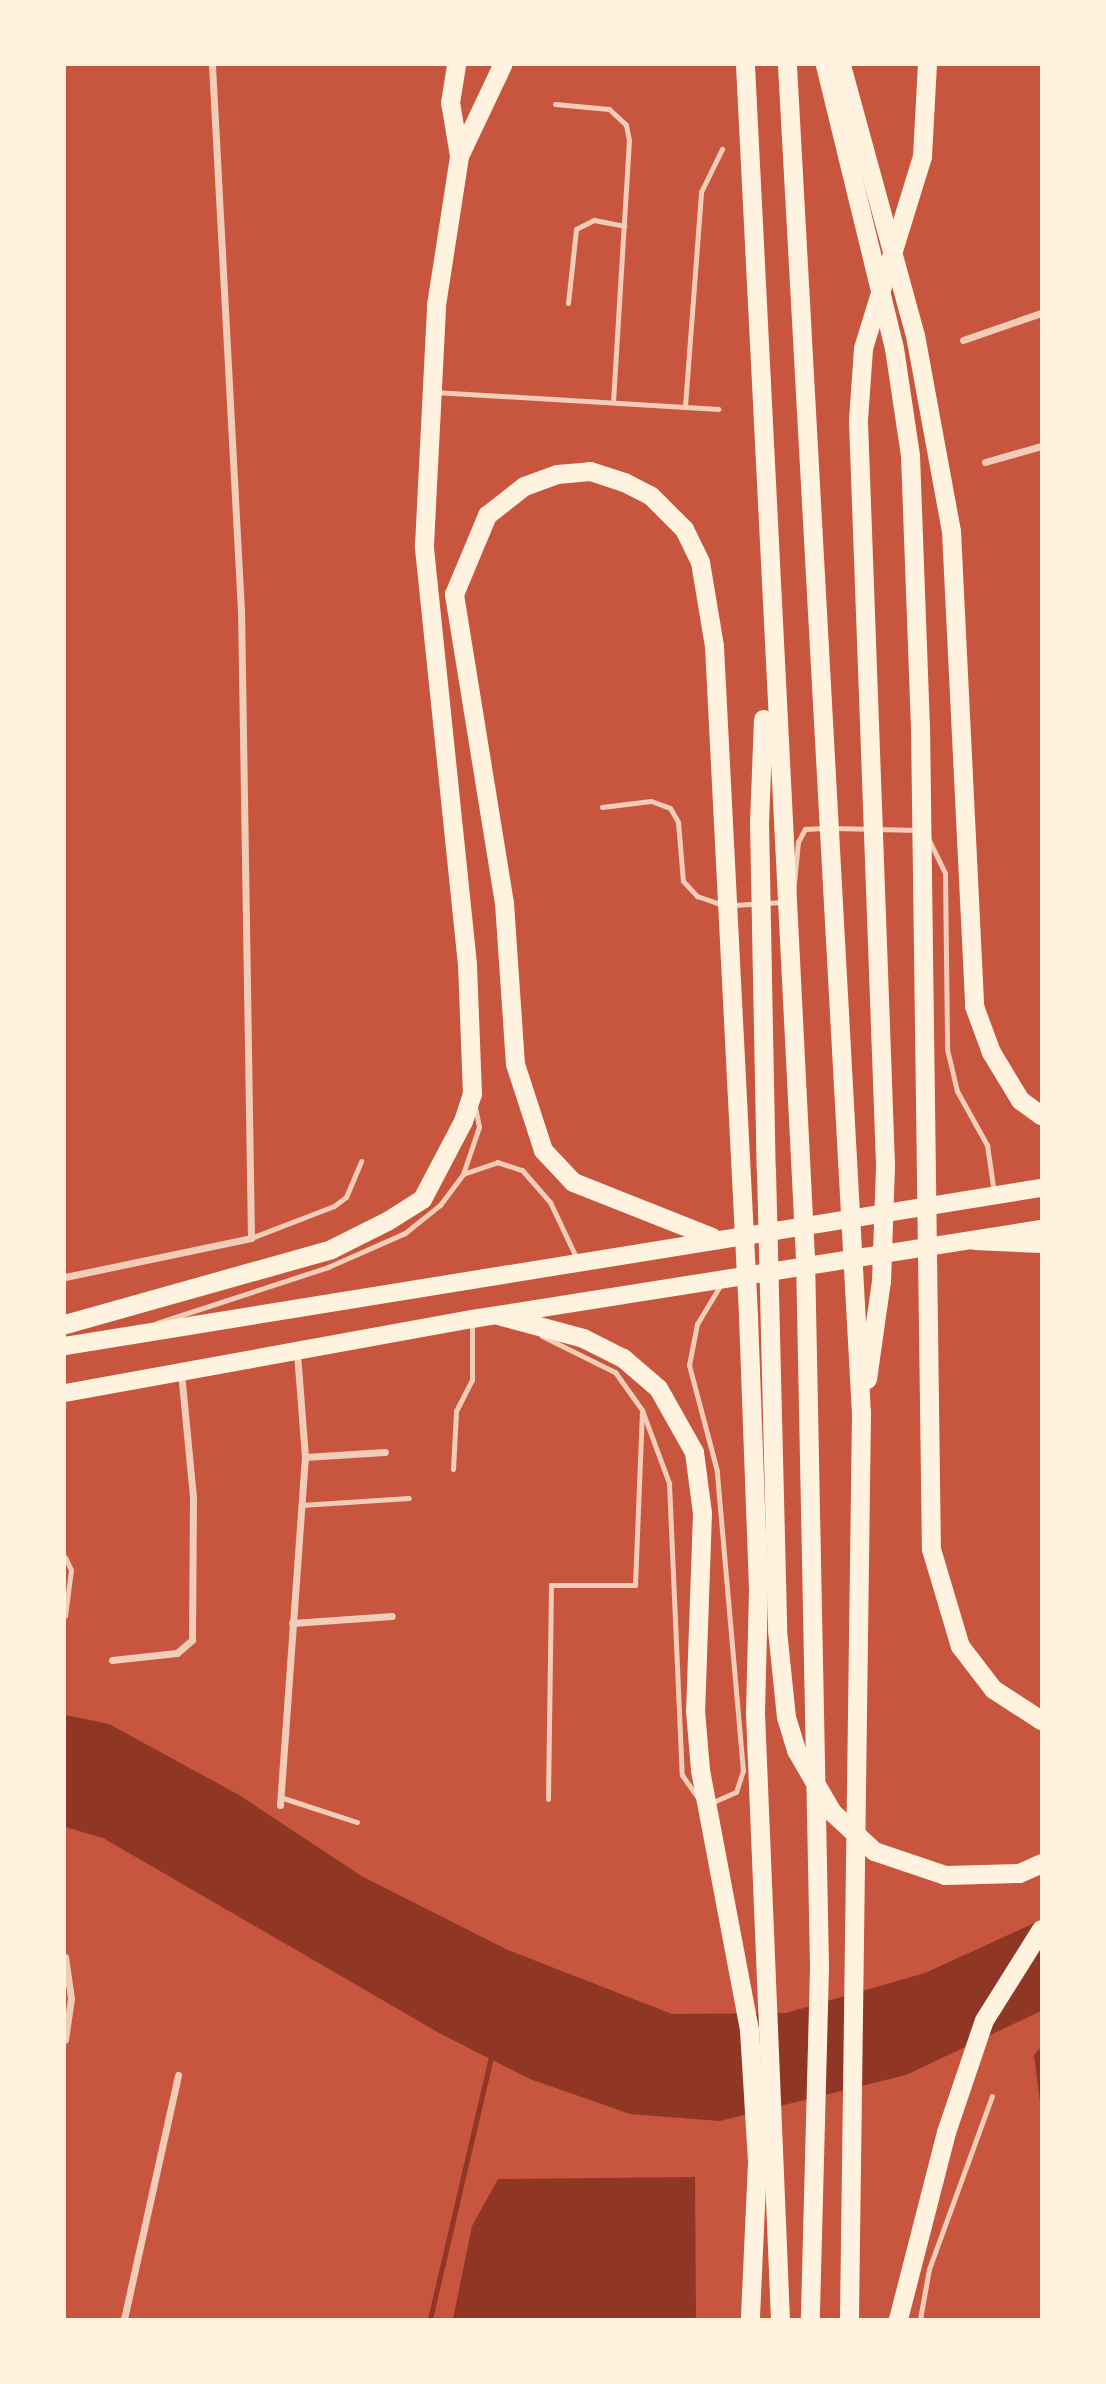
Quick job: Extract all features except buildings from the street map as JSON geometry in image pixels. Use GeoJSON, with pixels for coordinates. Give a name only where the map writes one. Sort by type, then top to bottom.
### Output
{"type":"FeatureCollection","features":[{"type":"Feature","properties":{"kind":"highway"},"geometry":{"type":"LineString","coordinates":[[456,65],[450,102],[459,156]]}},
{"type":"Feature","properties":{"kind":"highway"},"geometry":{"type":"LineString","coordinates":[[65,1324],[331,1249],[387,1221],[422,1199],[446,1161],[472,1094],[446,718],[426,591],[436,306],[459,156],[502,65]]}},
{"type":"Feature","properties":{"kind":"highway"},"geometry":{"type":"LineString","coordinates":[[745,65],[768,628],[806,1270],[818,1968],[810,2319]]}},
{"type":"Feature","properties":{"kind":"highway"},"geometry":{"type":"LineString","coordinates":[[787,65],[861,1412],[849,2319]]}},
{"type":"Feature","properties":{"kind":"highway"},"geometry":{"type":"LineString","coordinates":[[825,65],[894,348],[910,455],[920,725],[931,1549],[960,1646],[993,1689],[1041,1720]]}},
{"type":"Feature","properties":{"kind":"highway"},"geometry":{"type":"LineString","coordinates":[[841,65],[915,335],[951,531],[974,1006],[998,1064],[1020,1100],[1041,1115]]}},
{"type":"Feature","properties":{"kind":"highway"},"geometry":{"type":"LineString","coordinates":[[861,1412],[881,1281],[885,1164],[859,536],[863,348],[922,156],[926,65]]}},
{"type":"Feature","properties":{"kind":"highway"},"geometry":{"type":"LineString","coordinates":[[712,1237],[573,1182],[543,1150],[526,1110],[515,1064],[504,903],[454,594],[487,515],[524,486],[590,471],[651,496],[684,529],[701,562],[714,646],[748,1329],[758,1590],[755,1713],[780,2319]]}},
{"type":"Feature","properties":{"kind":"highway"},"geometry":{"type":"LineString","coordinates":[[768,628],[759,821],[777,1630],[786,1717],[796,1750],[832,1812],[874,1851],[945,1875],[1018,1872],[1041,1863]]}},
{"type":"Feature","properties":{"kind":"highway"},"geometry":{"type":"LineString","coordinates":[[974,1240],[1041,1242]]}},
{"type":"Feature","properties":{"kind":"highway"},"geometry":{"type":"LineString","coordinates":[[498,1315],[583,1338],[623,1358],[658,1388],[683,1427],[701,1482],[695,1710],[749,2030],[757,2162],[750,2319]]}},
{"type":"Feature","properties":{"kind":"highway"},"geometry":{"type":"LineString","coordinates":[[898,2319],[946,2132],[984,2020],[1041,1930]]}},
{"type":"Feature","properties":{"kind":"main road"},"geometry":{"type":"LineString","coordinates":[[65,1346],[712,1237],[1041,1188]]}},
{"type":"Feature","properties":{"kind":"main road"},"geometry":{"type":"LineString","coordinates":[[65,1394],[296,1349],[472,1319],[1041,1229]]}},
{"type":"Feature","properties":{"kind":"street"},"geometry":{"type":"LineString","coordinates":[[65,1277],[251,1238],[241,611],[212,65]]}},
{"type":"Feature","properties":{"kind":"street"},"geometry":{"type":"LineString","coordinates":[[963,340],[1041,313]]}},
{"type":"Feature","properties":{"kind":"street"},"geometry":{"type":"LineString","coordinates":[[985,462],[1041,446]]}},
{"type":"Feature","properties":{"kind":"street"},"geometry":{"type":"LineString","coordinates":[[280,1805],[278,1796],[304,1457],[296,1349]]}},
{"type":"Feature","properties":{"kind":"street"},"geometry":{"type":"LineString","coordinates":[[112,1660],[177,1653],[192,1640],[194,1497],[181,1371]]}},
{"type":"Feature","properties":{"kind":"street"},"geometry":{"type":"LineString","coordinates":[[304,1457],[385,1452]]}},
{"type":"Feature","properties":{"kind":"street"},"geometry":{"type":"LineString","coordinates":[[292,1623],[392,1616]]}},
{"type":"Feature","properties":{"kind":"street"},"geometry":{"type":"LineString","coordinates":[[65,1957],[71,1998],[65,2040]]}},
{"type":"Feature","properties":{"kind":"street"},"geometry":{"type":"LineString","coordinates":[[124,2319],[178,2075]]}},
{"type":"Feature","properties":{"kind":"lane"},"geometry":{"type":"LineString","coordinates":[[555,104],[608,109],[626,125],[624,226],[613,402]]}},
{"type":"Feature","properties":{"kind":"lane"},"geometry":{"type":"LineString","coordinates":[[685,407],[701,192],[722,149]]}},
{"type":"Feature","properties":{"kind":"lane"},"geometry":{"type":"LineString","coordinates":[[568,303],[576,229],[594,220],[624,226]]}},
{"type":"Feature","properties":{"kind":"lane"},"geometry":{"type":"LineString","coordinates":[[432,392],[718,409]]}},
{"type":"Feature","properties":{"kind":"lane"},"geometry":{"type":"LineString","coordinates":[[602,807],[651,801],[670,808],[678,822],[683,881],[718,905],[783,901],[796,892],[805,829],[911,827],[924,833],[945,873],[947,1049],[957,1091],[986,1144],[995,1196]]}},
{"type":"Feature","properties":{"kind":"lane"},"geometry":{"type":"LineString","coordinates":[[121,1335],[390,1241],[439,1205],[463,1174],[479,1127],[472,1094]]}},
{"type":"Feature","properties":{"kind":"lane"},"geometry":{"type":"LineString","coordinates":[[251,1238],[334,1206],[346,1197],[361,1161]]}},
{"type":"Feature","properties":{"kind":"lane"},"geometry":{"type":"LineString","coordinates":[[463,1174],[498,1162],[522,1170],[550,1202],[577,1259]]}},
{"type":"Feature","properties":{"kind":"lane"},"geometry":{"type":"LineString","coordinates":[[498,1315],[615,1372],[642,1410],[669,1483],[682,1775],[695,1800],[713,1803],[736,1792],[743,1771],[717,1471],[689,1365],[697,1324],[725,1278]]}},
{"type":"Feature","properties":{"kind":"lane"},"geometry":{"type":"LineString","coordinates":[[453,1469],[454,1418],[472,1380],[472,1319]]}},
{"type":"Feature","properties":{"kind":"lane"},"geometry":{"type":"LineString","coordinates":[[548,1800],[551,1585],[635,1585],[642,1410]]}},
{"type":"Feature","properties":{"kind":"lane"},"geometry":{"type":"LineString","coordinates":[[301,1505],[409,1498]]}},
{"type":"Feature","properties":{"kind":"lane"},"geometry":{"type":"LineString","coordinates":[[65,1557],[71,1570],[65,1616]]}},
{"type":"Feature","properties":{"kind":"lane"},"geometry":{"type":"LineString","coordinates":[[278,1796],[357,1822]]}},
{"type":"Feature","properties":{"kind":"lane"},"geometry":{"type":"LineString","coordinates":[[920,2319],[929,2269],[992,2096]]}},
{"type":"Feature","properties":{"kind":"shaded area"},"geometry":{"type":"Polygon","coordinates":[[[65,1715],[109,1724],[239,1795],[363,1877],[508,1950],[672,2014],[786,2013],[925,1973],[1041,1920],[1041,2011],[906,2075],[720,2121],[630,2114],[530,2079],[441,2034],[103,1838],[65,1827],[65,1715]]]}},
{"type":"Feature","properties":{"kind":"shaded area"},"geometry":{"type":"Polygon","coordinates":[[[1041,2047],[1041,2110],[1034,2055],[1041,2047]]]}},
{"type":"Feature","properties":{"kind":"shaded area"},"geometry":{"type":"Polygon","coordinates":[[[695,2177],[696,2319],[453,2319],[472,2226],[498,2179],[695,2177]]]}},
{"type":"Feature","properties":{"kind":"waterway"},"geometry":{"type":"LineString","coordinates":[[430,2319],[492,2053]]}}]}
